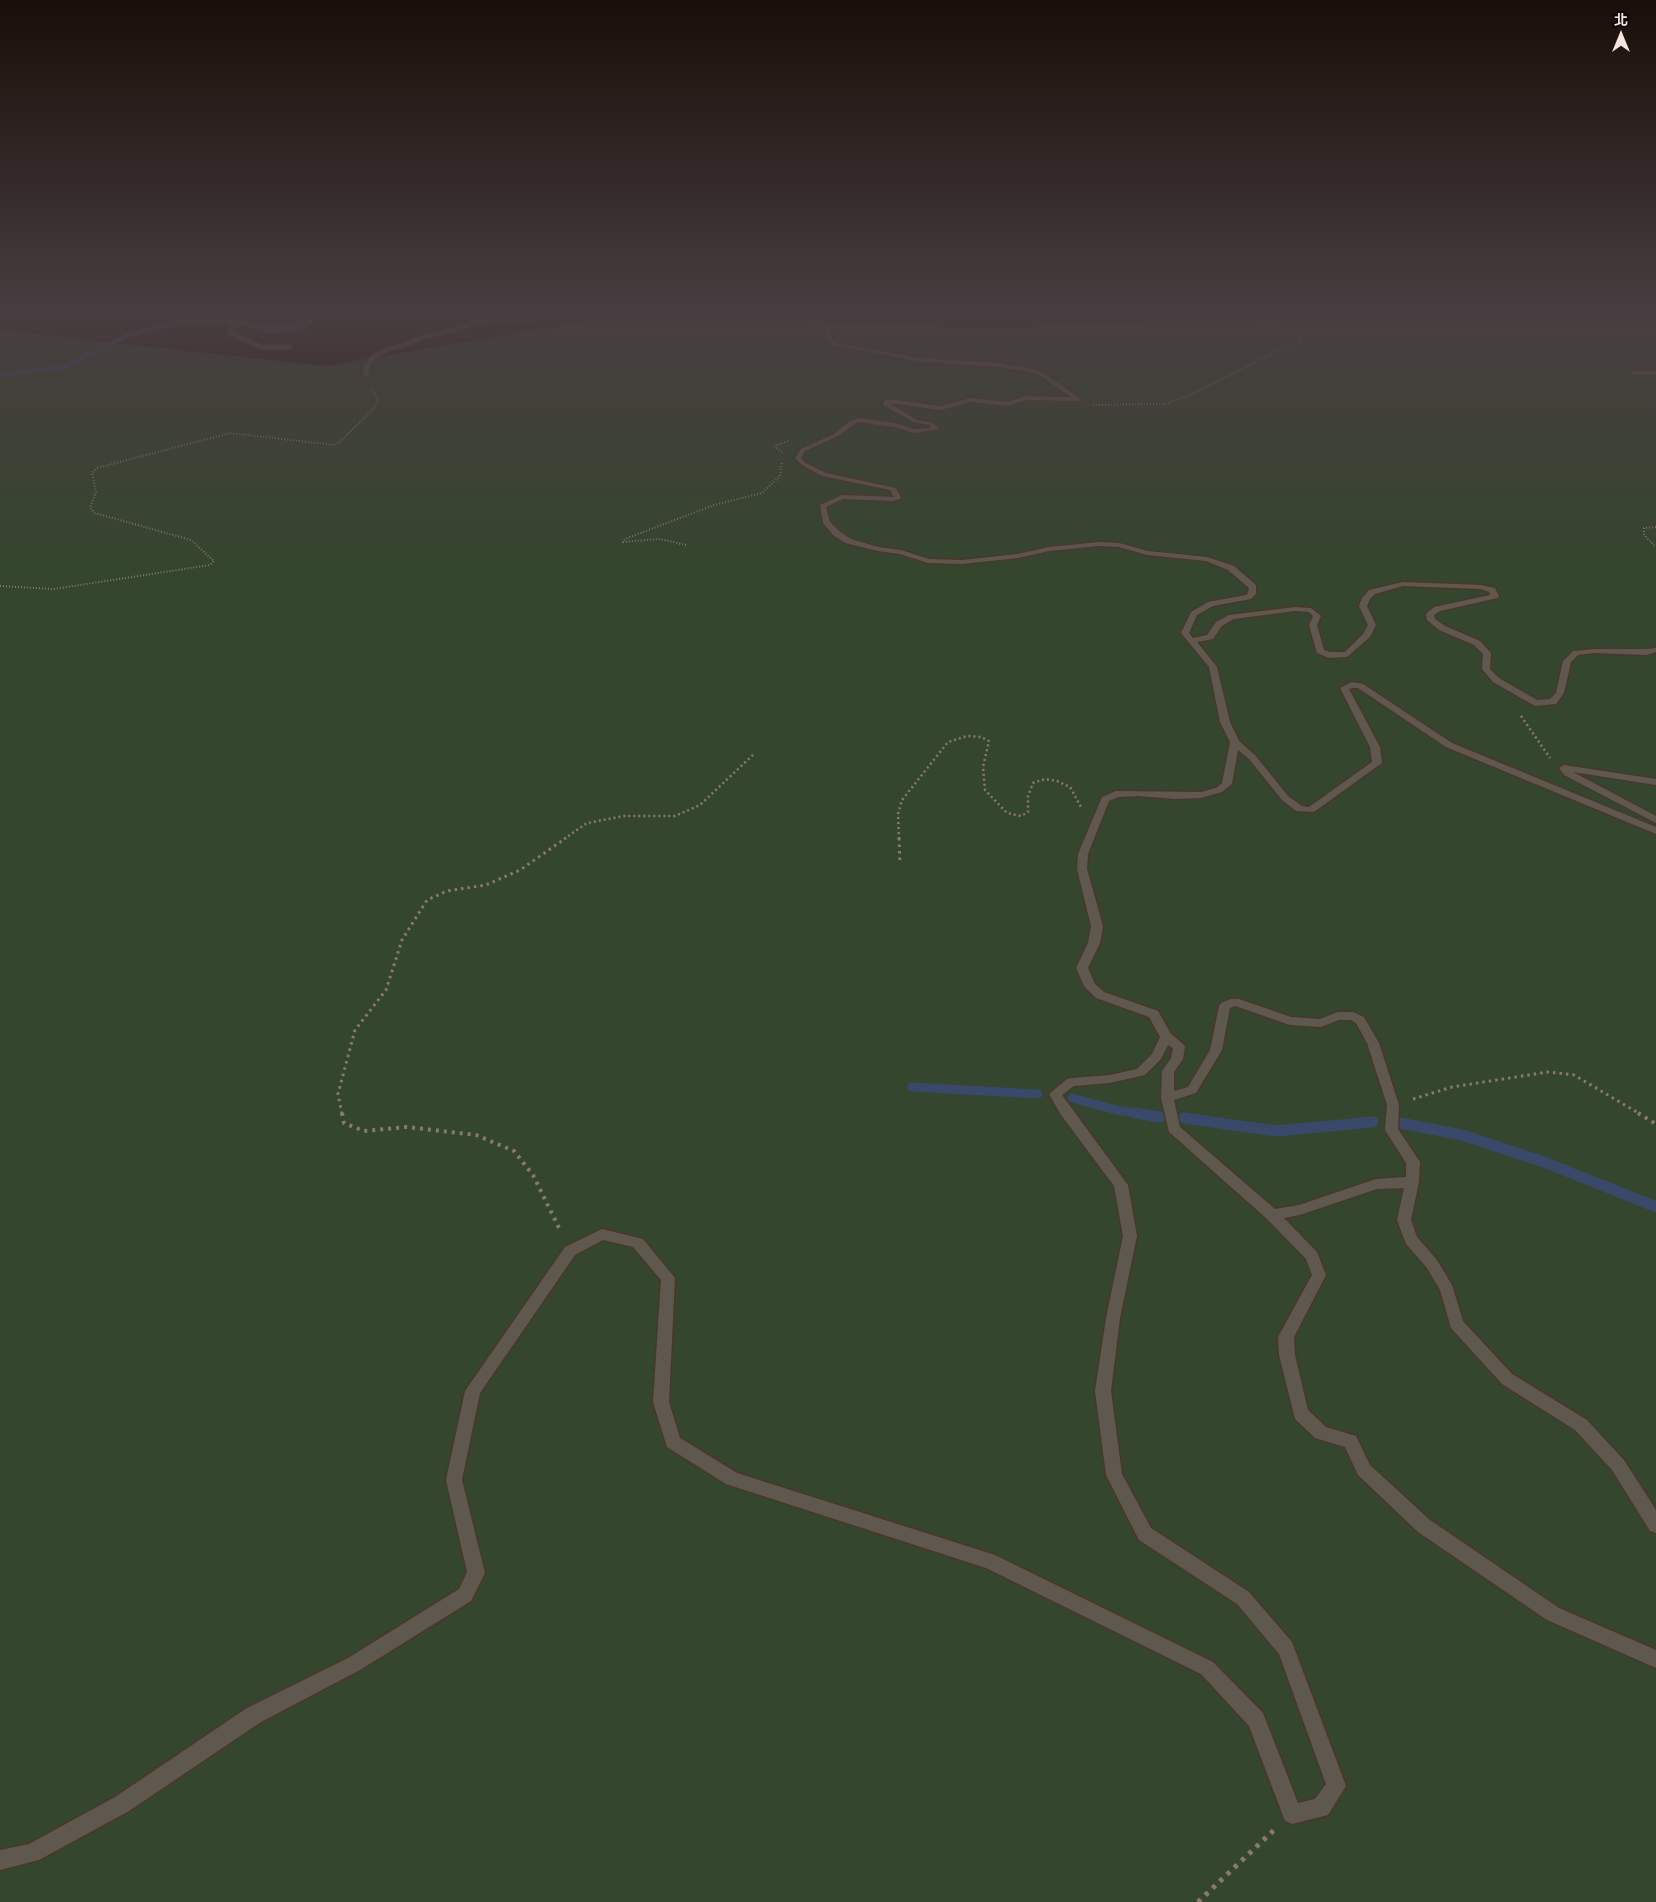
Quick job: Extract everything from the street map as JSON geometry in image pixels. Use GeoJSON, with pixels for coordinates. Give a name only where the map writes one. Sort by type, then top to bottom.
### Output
{"type":"FeatureCollection","features":[{"type":"Feature","properties":{"kind":"lane"},"geometry":{"type":"LineString","coordinates":[[967,401],[941,408],[887,401],[885,404],[915,421],[931,424],[936,429],[914,431],[886,423],[858,420],[852,422],[836,435],[816,442],[803,450],[798,458],[804,464],[824,475],[840,480],[893,488],[898,498],[842,497],[830,501],[822,506],[828,523],[836,533],[848,541],[878,549],[901,552],[928,561],[962,562],[1099,544],[1174,557],[1207,559],[1231,568],[1253,587],[1252,594],[1239,600],[1211,604],[1194,614],[1185,633],[1213,667],[1225,722],[1235,742],[1252,757],[1285,798],[1299,809],[1311,810],[1377,763],[1375,747],[1344,688],[1352,685],[1360,686],[1449,745],[1656,831]]}},
{"type":"Feature","properties":{"kind":"lane"},"geometry":{"type":"LineString","coordinates":[[977,401],[1007,404],[1017,401]]}},
{"type":"Feature","properties":{"kind":"lane"},"geometry":{"type":"LineString","coordinates":[[1191,641],[1210,638],[1220,624],[1232,617],[1295,609],[1311,610],[1317,616],[1313,626],[1320,651],[1330,655],[1347,654],[1367,635],[1372,625],[1363,606],[1366,598],[1372,592],[1403,584],[1481,587],[1492,590],[1495,596],[1437,609],[1430,614],[1431,620],[1442,628],[1477,643],[1487,653],[1486,669],[1496,680],[1535,704],[1553,702],[1560,693],[1567,661],[1576,654],[1594,651],[1630,653],[1656,650]]}},
{"type":"Feature","properties":{"kind":"lane"},"geometry":{"type":"LineString","coordinates":[[1235,742],[1227,784],[1219,790],[1201,795],[1176,796],[1138,793],[1116,794],[1105,799],[1083,854],[1082,869],[1097,926],[1094,943],[1082,968],[1090,986],[1100,995],[1154,1014],[1166,1037],[1179,1047],[1177,1059],[1168,1071],[1167,1098],[1174,1128],[1272,1215],[1312,1256],[1319,1275],[1286,1337],[1287,1355],[1301,1414],[1321,1433],[1350,1441],[1364,1470],[1424,1526],[1553,1614],[1656,1659]]}},
{"type":"Feature","properties":{"kind":"lane"},"geometry":{"type":"LineString","coordinates":[[1564,768],[1656,782]]}},
{"type":"Feature","properties":{"kind":"lane"},"geometry":{"type":"LineString","coordinates":[[1564,768],[1567,773],[1656,820]]}},
{"type":"Feature","properties":{"kind":"lane"},"geometry":{"type":"LineString","coordinates":[[1167,1098],[1192,1090],[1216,1050],[1225,1006],[1235,1002],[1290,1021],[1321,1023],[1338,1016],[1353,1016],[1360,1020],[1373,1043],[1393,1105],[1391,1130],[1413,1162],[1412,1182],[1404,1220],[1411,1240],[1432,1264],[1447,1289],[1456,1324],[1507,1379],[1581,1425],[1618,1465],[1656,1525]]}},
{"type":"Feature","properties":{"kind":"lane"},"geometry":{"type":"LineString","coordinates":[[0,1860],[32,1853],[122,1804],[254,1715],[354,1664],[465,1595],[476,1573],[454,1480],[473,1391],[570,1251],[602,1234],[638,1243],[668,1278],[661,1402],[673,1442],[732,1479],[989,1561],[1207,1668],[1256,1720],[1292,1814],[1321,1808],[1336,1786],[1286,1648],[1243,1598],[1145,1534],[1114,1475],[1103,1391],[1113,1318],[1130,1236],[1121,1185],[1066,1112],[1055,1094],[1071,1082],[1110,1079],[1141,1072],[1157,1056],[1166,1037]]}},
{"type":"Feature","properties":{"kind":"lane"},"geometry":{"type":"LineString","coordinates":[[1272,1215],[1300,1210],[1376,1184],[1412,1182]]}},
{"type":"Feature","properties":{"kind":"path"},"geometry":{"type":"LineString","coordinates":[[0,586],[54,589],[210,565],[214,560],[191,540],[95,514],[90,508],[96,492],[92,473],[97,468],[230,433],[334,445],[347,435],[378,401]]}},
{"type":"Feature","properties":{"kind":"path"},"geometry":{"type":"LineString","coordinates":[[1083,401],[1097,406],[1164,404],[1173,401]]}},
{"type":"Feature","properties":{"kind":"path"},"geometry":{"type":"LineString","coordinates":[[686,545],[660,539],[623,542],[625,539],[714,505],[762,493],[780,476],[780,465],[785,457],[774,446],[786,441],[816,442]]}},
{"type":"Feature","properties":{"kind":"path"},"geometry":{"type":"LineString","coordinates":[[1656,527],[1644,528],[1644,535],[1656,547]]}},
{"type":"Feature","properties":{"kind":"path"},"geometry":{"type":"LineString","coordinates":[[1535,704],[1518,713],[1552,760],[1564,768]]}},
{"type":"Feature","properties":{"kind":"path"},"geometry":{"type":"LineString","coordinates":[[900,864],[898,814],[902,800],[948,742],[967,736],[981,737],[989,742],[982,767],[985,790],[1007,813],[1021,816],[1028,812],[1028,796],[1033,783],[1045,779],[1070,787],[1078,804],[1096,825]]}},
{"type":"Feature","properties":{"kind":"path"},"geometry":{"type":"LineString","coordinates":[[570,1251],[533,1175],[514,1151],[476,1135],[407,1127],[364,1130],[344,1123],[338,1094],[355,1030],[386,990],[402,940],[427,900],[447,891],[486,886],[520,870],[587,823],[624,816],[675,816],[700,805],[755,752]]}},
{"type":"Feature","properties":{"kind":"path"},"geometry":{"type":"LineString","coordinates":[[1393,1105],[1452,1087],[1548,1072],[1574,1075],[1656,1124]]}},
{"type":"Feature","properties":{"kind":"path"},"geometry":{"type":"LineString","coordinates":[[1198,1902],[1292,1814]]}},
{"type":"Feature","properties":{"kind":"green space"},"geometry":{"type":"Polygon","coordinates":[[[0,401],[1656,401],[1656,1902],[0,1902],[0,401]]]}},
{"type":"Feature","properties":{"kind":"waterway"},"geometry":{"type":"LineString","coordinates":[[912,1087],[1038,1094]]}},
{"type":"Feature","properties":{"kind":"waterway"},"geometry":{"type":"LineString","coordinates":[[1072,1098],[1116,1110],[1143,1114]]}},
{"type":"Feature","properties":{"kind":"waterway"},"geometry":{"type":"LineString","coordinates":[[1135,1113],[1160,1117]]}},
{"type":"Feature","properties":{"kind":"waterway"},"geometry":{"type":"LineString","coordinates":[[1184,1118],[1276,1131],[1373,1122]]}},
{"type":"Feature","properties":{"kind":"waterway"},"geometry":{"type":"LineString","coordinates":[[1400,1123],[1462,1135],[1541,1161],[1656,1207]]}}]}
